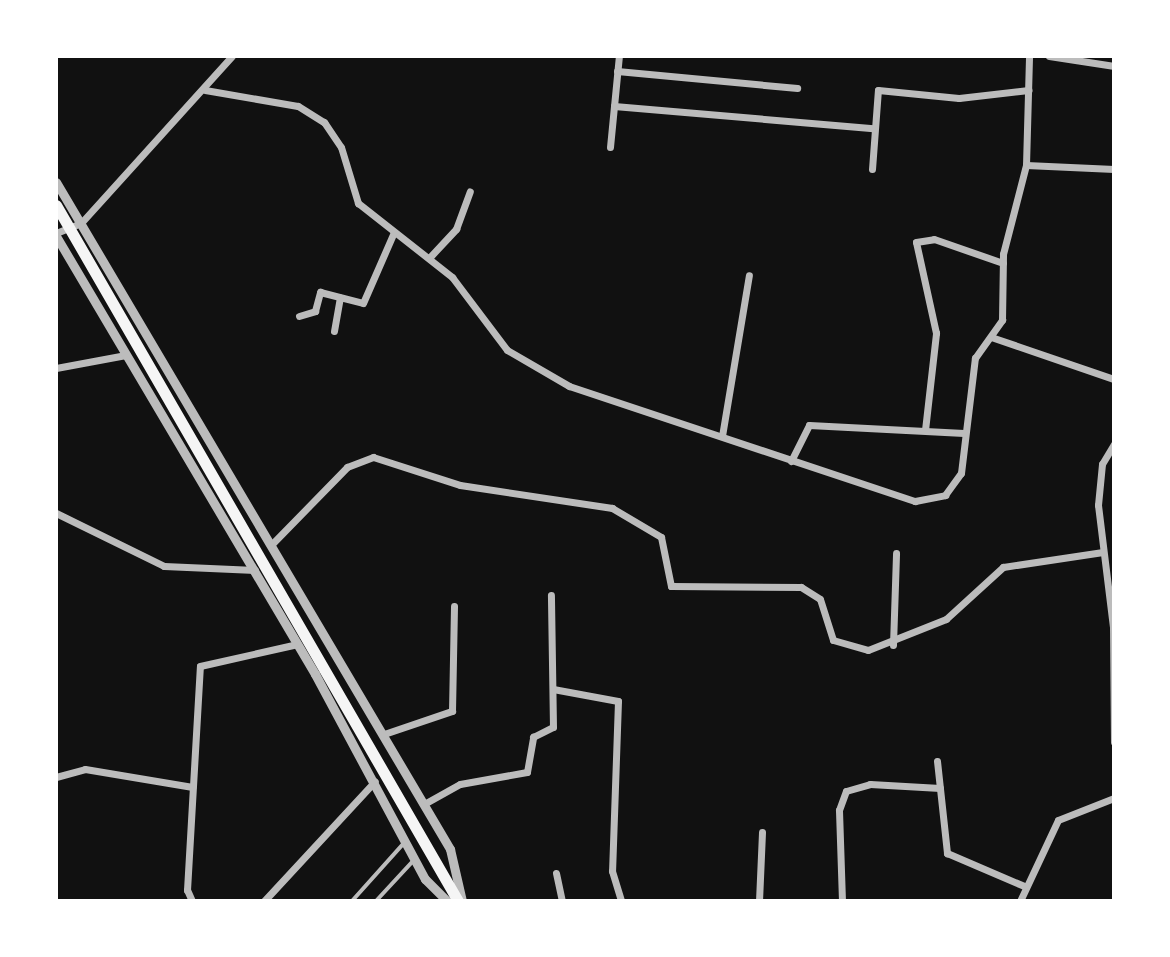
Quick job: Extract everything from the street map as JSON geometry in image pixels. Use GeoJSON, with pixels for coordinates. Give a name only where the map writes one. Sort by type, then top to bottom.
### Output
{"type":"FeatureCollection","features":[{"type":"Feature","properties":{"kind":"main road"},"geometry":{"type":"LineString","coordinates":[[56,205],[325,662],[460,901]]}},
{"type":"Feature","properties":{"kind":"street"},"geometry":{"type":"LineString","coordinates":[[610,147],[619,56]]}},
{"type":"Feature","properties":{"kind":"street"},"geometry":{"type":"LineString","coordinates":[[205,90],[298,106],[324,122],[341,147],[354,199],[429,258],[469,295],[507,350],[584,392],[722,436],[890,497],[931,499],[954,487],[975,358],[1002,320],[1003,263],[1026,165],[1029,56]]}},
{"type":"Feature","properties":{"kind":"street"},"geometry":{"type":"LineString","coordinates":[[1049,56],[1114,66]]}},
{"type":"Feature","properties":{"kind":"street"},"geometry":{"type":"LineString","coordinates":[[231,57],[205,90],[81,223],[56,234],[298,644],[415,858],[447,901]]}},
{"type":"Feature","properties":{"kind":"street"},"geometry":{"type":"LineString","coordinates":[[617,71],[797,88]]}},
{"type":"Feature","properties":{"kind":"street"},"geometry":{"type":"LineString","coordinates":[[872,169],[878,90],[959,98],[1029,90]]}},
{"type":"Feature","properties":{"kind":"street"},"geometry":{"type":"LineString","coordinates":[[614,106],[873,128]]}},
{"type":"Feature","properties":{"kind":"street"},"geometry":{"type":"LineString","coordinates":[[1026,165],[1114,169]]}},
{"type":"Feature","properties":{"kind":"street"},"geometry":{"type":"LineString","coordinates":[[56,182],[424,804],[460,875],[460,901]]}},
{"type":"Feature","properties":{"kind":"street"},"geometry":{"type":"LineString","coordinates":[[429,258],[467,208],[470,191]]}},
{"type":"Feature","properties":{"kind":"street"},"geometry":{"type":"LineString","coordinates":[[467,208],[479,208]]}},
{"type":"Feature","properties":{"kind":"street"},"geometry":{"type":"LineString","coordinates":[[299,316],[315,311],[320,292],[363,303],[394,232]]}},
{"type":"Feature","properties":{"kind":"street"},"geometry":{"type":"LineString","coordinates":[[925,430],[936,333],[916,242],[934,239],[1003,263]]}},
{"type":"Feature","properties":{"kind":"street"},"geometry":{"type":"LineString","coordinates":[[722,436],[749,275]]}},
{"type":"Feature","properties":{"kind":"street"},"geometry":{"type":"LineString","coordinates":[[334,331],[340,298]]}},
{"type":"Feature","properties":{"kind":"street"},"geometry":{"type":"LineString","coordinates":[[991,337],[1114,379]]}},
{"type":"Feature","properties":{"kind":"street"},"geometry":{"type":"LineString","coordinates":[[56,368],[126,355]]}},
{"type":"Feature","properties":{"kind":"street"},"geometry":{"type":"LineString","coordinates":[[791,461],[809,425],[964,433]]}},
{"type":"Feature","properties":{"kind":"street"},"geometry":{"type":"LineString","coordinates":[[1114,444],[1099,484],[1114,662],[1114,742]]}},
{"type":"Feature","properties":{"kind":"street"},"geometry":{"type":"LineString","coordinates":[[269,542],[347,467],[373,457],[460,485],[612,508],[661,537],[667,580],[677,589],[801,587],[820,599],[839,645],[893,645],[946,619],[1003,567],[1103,552]]}},
{"type":"Feature","properties":{"kind":"street"},"geometry":{"type":"LineString","coordinates":[[56,513],[164,566],[255,570]]}},
{"type":"Feature","properties":{"kind":"street"},"geometry":{"type":"LineString","coordinates":[[893,645],[896,553]]}},
{"type":"Feature","properties":{"kind":"street"},"geometry":{"type":"LineString","coordinates":[[424,804],[460,784],[527,772],[533,737],[553,727],[551,595]]}},
{"type":"Feature","properties":{"kind":"street"},"geometry":{"type":"LineString","coordinates":[[384,734],[452,711],[454,606]]}},
{"type":"Feature","properties":{"kind":"street"},"geometry":{"type":"LineString","coordinates":[[192,901],[192,787],[200,666],[298,644]]}},
{"type":"Feature","properties":{"kind":"street"},"geometry":{"type":"LineString","coordinates":[[553,689],[618,701],[612,871],[621,901]]}},
{"type":"Feature","properties":{"kind":"street"},"geometry":{"type":"LineString","coordinates":[[937,761],[947,853],[1024,886]]}},
{"type":"Feature","properties":{"kind":"street"},"geometry":{"type":"LineString","coordinates":[[56,777],[85,769],[192,787]]}},
{"type":"Feature","properties":{"kind":"street"},"geometry":{"type":"LineString","coordinates":[[264,901],[375,781]]}},
{"type":"Feature","properties":{"kind":"street"},"geometry":{"type":"LineString","coordinates":[[842,901],[839,810],[846,791],[870,784],[940,788]]}},
{"type":"Feature","properties":{"kind":"street"},"geometry":{"type":"LineString","coordinates":[[1020,901],[1024,886],[1058,820],[1114,798]]}},
{"type":"Feature","properties":{"kind":"street"},"geometry":{"type":"LineString","coordinates":[[759,901],[762,832]]}},
{"type":"Feature","properties":{"kind":"street"},"geometry":{"type":"LineString","coordinates":[[556,873],[562,901]]}},
{"type":"Feature","properties":{"kind":"lane"},"geometry":{"type":"LineString","coordinates":[[352,901],[407,840]]}},
{"type":"Feature","properties":{"kind":"lane"},"geometry":{"type":"LineString","coordinates":[[376,901],[415,858]]}}]}
